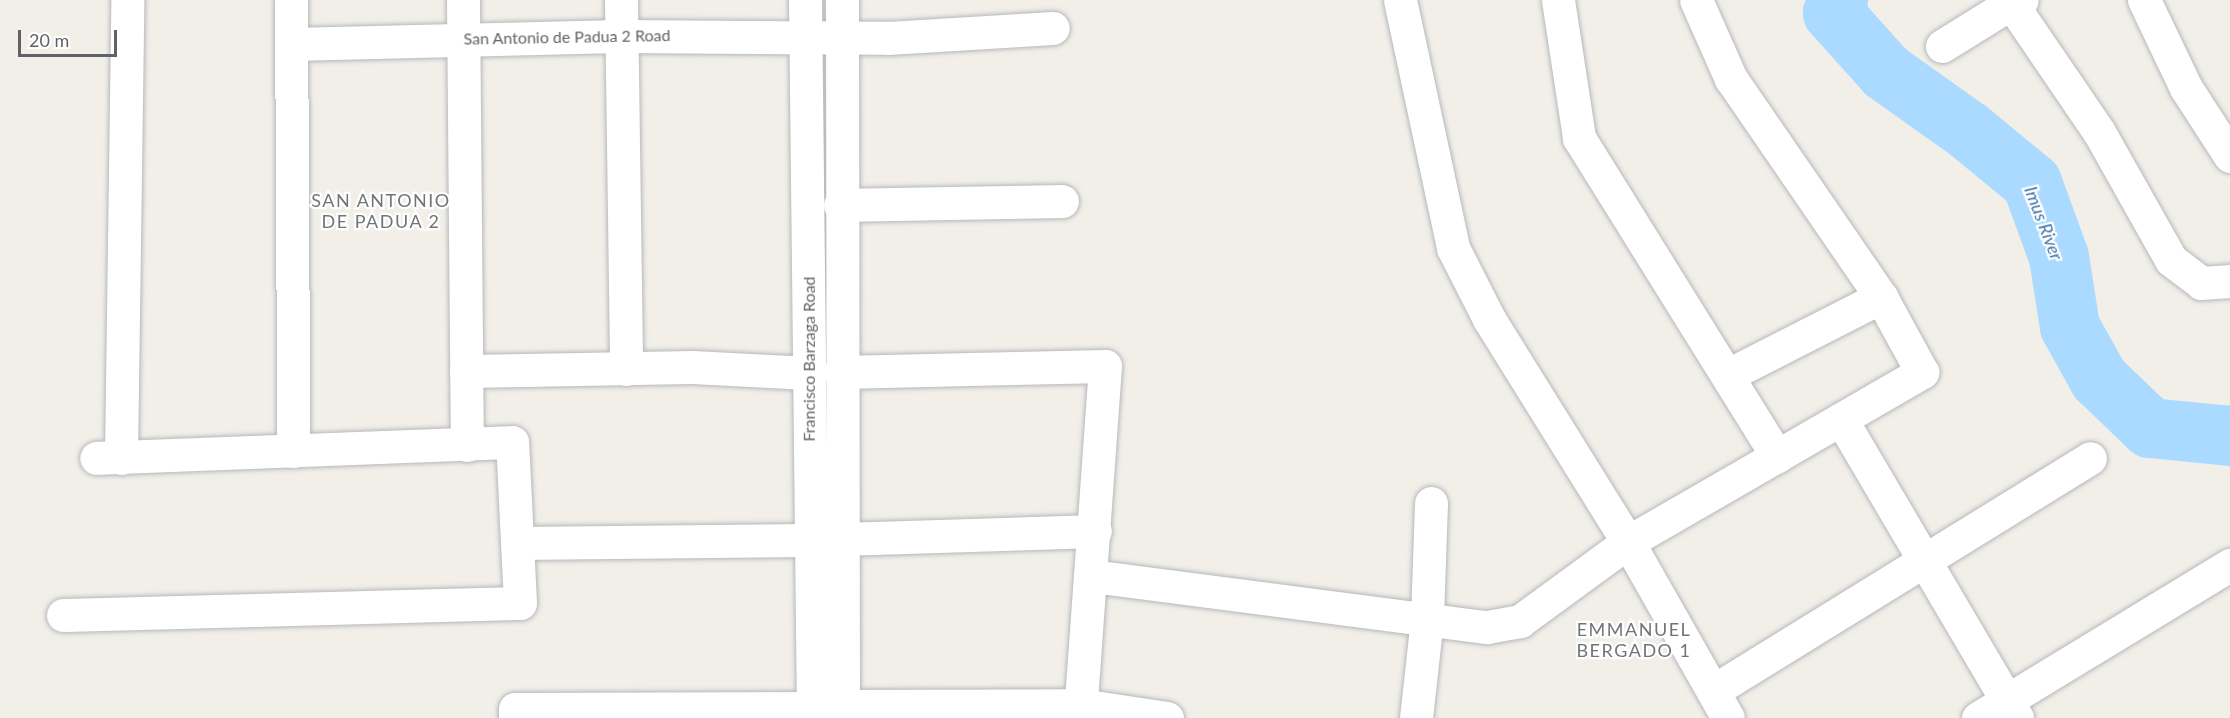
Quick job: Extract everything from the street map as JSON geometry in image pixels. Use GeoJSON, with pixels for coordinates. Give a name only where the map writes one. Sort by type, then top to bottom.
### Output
{"type":"FeatureCollection","features":[{"type":"Feature","properties":{"kind":"street"},"geometry":{"type":"LineString","coordinates":[[63,615],[519,603],[512,442],[108,458],[127,0]]}},
{"type":"Feature","properties":{"kind":"street"},"geometry":{"type":"LineString","coordinates":[[291,0],[293,451]]}},
{"type":"Feature","properties":{"kind":"street"},"geometry":{"type":"LineString","coordinates":[[463,0],[467,445]]}},
{"type":"Feature","properties":{"kind":"street"},"geometry":{"type":"LineString","coordinates":[[621,0],[626,369]]}},
{"type":"Feature","properties":{"kind":"street","name":"Francisco Barzaga Road"},"geometry":{"type":"LineString","coordinates":[[806,0],[824,372],[828,712]]}},
{"type":"Feature","properties":{"kind":"street","name":"Francisco Barzaga Road"},"geometry":{"type":"LineString","coordinates":[[824,372],[840,205],[842,0]]}},
{"type":"Feature","properties":{"kind":"street"},"geometry":{"type":"LineString","coordinates":[[1400,0],[1453,248],[1489,320],[1628,542],[1721,704],[1924,560],[2090,458]]}},
{"type":"Feature","properties":{"kind":"street"},"geometry":{"type":"LineString","coordinates":[[1558,0],[1579,138],[1778,456]]}},
{"type":"Feature","properties":{"kind":"street"},"geometry":{"type":"LineString","coordinates":[[1092,576],[1487,627],[1520,621],[1628,542],[1922,372],[1881,297],[1731,79],[1696,0]]}},
{"type":"Feature","properties":{"kind":"street"},"geometry":{"type":"LineString","coordinates":[[2144,0],[2186,88],[2230,156]]}},
{"type":"Feature","properties":{"kind":"street"},"geometry":{"type":"LineString","coordinates":[[1942,46],[2016,1],[2099,132],[2172,260],[2201,283],[2230,281]]}},
{"type":"Feature","properties":{"kind":"street","name":"San Antonio de Padua 2 Road"},"geometry":{"type":"LineString","coordinates":[[292,44],[463,38],[620,36],[842,37],[1053,28]]}},
{"type":"Feature","properties":{"kind":"street"},"geometry":{"type":"LineString","coordinates":[[840,205],[1062,201]]}},
{"type":"Feature","properties":{"kind":"street"},"geometry":{"type":"LineString","coordinates":[[1728,375],[1881,297]]}},
{"type":"Feature","properties":{"kind":"street"},"geometry":{"type":"LineString","coordinates":[[466,371],[692,367],[824,372],[1105,366],[1081,712]]}},
{"type":"Feature","properties":{"kind":"street"},"geometry":{"type":"LineString","coordinates":[[1841,419],[2012,710]]}},
{"type":"Feature","properties":{"kind":"street"},"geometry":{"type":"LineString","coordinates":[[1416,718],[1427,618],[1431,503]]}},
{"type":"Feature","properties":{"kind":"street"},"geometry":{"type":"LineString","coordinates":[[517,543],[825,540],[1095,531]]}},
{"type":"Feature","properties":{"kind":"street"},"geometry":{"type":"LineString","coordinates":[[1978,718],[2012,710],[2230,566]]}},
{"type":"Feature","properties":{"kind":"street"},"geometry":{"type":"LineString","coordinates":[[515,713],[1081,712],[1167,718]]}},
{"type":"Feature","properties":{"kind":"waterway","name":"Imus River"},"geometry":{"type":"LineString","coordinates":[[1838,0],[1833,13],[1886,72],[1969,131],[2032,183],[2059,257],[2070,327],[2099,379],[2150,428],[2230,436]]}},
{"type":"Feature","properties":{"kind":"district","name":"SAN ANTONIO DE PADUA 2"},"geometry":{"type":"Point","coordinates":[381,211]}},
{"type":"Feature","properties":{"kind":"district","name":"EMMANUEL BERGADO 1"},"geometry":{"type":"Point","coordinates":[1634,640]}}]}
